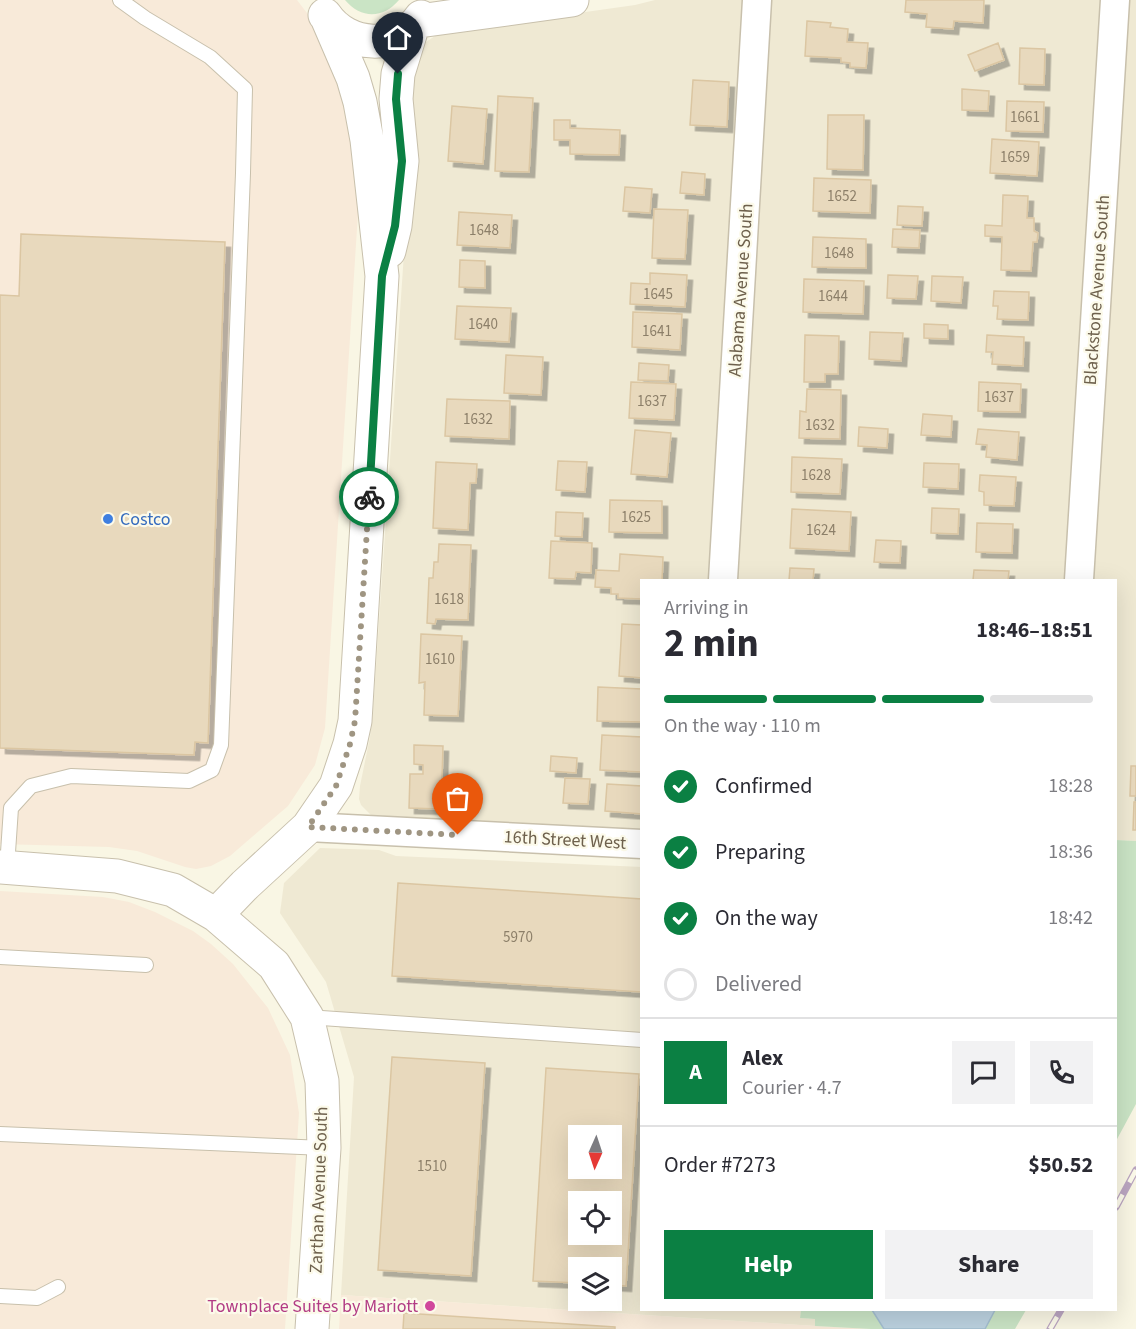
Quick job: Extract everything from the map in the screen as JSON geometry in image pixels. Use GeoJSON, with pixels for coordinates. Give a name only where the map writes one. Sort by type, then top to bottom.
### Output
{"type":"FeatureCollection","features":[{"type":"Feature","properties":{"kind":"street"},"geometry":{"type":"LineString","coordinates":[[323,10],[346,35],[368,42],[391,39],[420,16],[572,0]]}},
{"type":"Feature","properties":{"kind":"street","name":"Alabama Avenue South"},"geometry":{"type":"LineString","coordinates":[[723,579],[757,0]]}},
{"type":"Feature","properties":{"kind":"street","name":"Blackstone Avenue South"},"geometry":{"type":"LineString","coordinates":[[1079,579],[1115,0]]}},
{"type":"Feature","properties":{"kind":"street"},"geometry":{"type":"LineString","coordinates":[[3,867],[117,876],[173,890],[216,915],[244,885],[308,827],[336,786],[355,721],[382,276],[367,140],[360,102],[353,78],[323,10]]}},
{"type":"Feature","properties":{"kind":"street"},"geometry":{"type":"LineString","coordinates":[[382,276],[395,226],[402,161],[396,99],[398,74],[420,16]]}},
{"type":"Feature","properties":{"kind":"street","name":"16th Street West"},"geometry":{"type":"LineString","coordinates":[[308,827],[640,844]]}},
{"type":"Feature","properties":{"kind":"street","name":"Zarthan Avenue South"},"geometry":{"type":"LineString","coordinates":[[216,915],[274,965],[307,1017],[322,1081],[324,1148],[312,1329]]}},
{"type":"Feature","properties":{"kind":"lane"},"geometry":{"type":"LineString","coordinates":[[3,867],[11,808],[31,786],[71,776],[189,781],[212,770],[221,745],[243,173],[244,89],[210,57],[145,18],[120,0]]}},
{"type":"Feature","properties":{"kind":"lane"},"geometry":{"type":"LineString","coordinates":[[0,957],[146,964]]}},
{"type":"Feature","properties":{"kind":"lane"},"geometry":{"type":"LineString","coordinates":[[307,1017],[640,1040]]}},
{"type":"Feature","properties":{"kind":"lane"},"geometry":{"type":"LineString","coordinates":[[0,1134],[324,1148]]}},
{"type":"Feature","properties":{"kind":"lane"},"geometry":{"type":"LineString","coordinates":[[0,1296],[36,1298],[58,1287]]}},
{"type":"Feature","properties":{"kind":"shaded area"},"geometry":{"type":"Polygon","coordinates":[[[0,0],[297,0],[310,17],[344,95],[358,177],[358,213],[325,728],[315,765],[288,806],[230,856],[211,866],[196,869],[185,867],[137,851],[109,847],[0,844],[0,0]]]}},
{"type":"Feature","properties":{"kind":"shaded area"},"geometry":{"type":"Polygon","coordinates":[[[655,0],[1136,0],[1136,841],[1117,840],[1117,579],[640,579],[640,829],[382,818],[372,816],[361,805],[360,786],[373,711],[408,194],[405,103],[423,44],[435,36],[451,31],[635,5],[655,0]]]}},
{"type":"Feature","properties":{"kind":"shaded area"},"geometry":{"type":"Polygon","coordinates":[[[320,848],[379,850],[396,856],[640,867],[640,1311],[801,1311],[800,1318],[815,1319],[815,1326],[586,1311],[622,1311],[622,1257],[568,1257],[568,1310],[341,1295],[354,1077],[326,982],[280,913],[284,883],[320,848]]]}},
{"type":"Feature","properties":{"kind":"shaded area"},"geometry":{"type":"Polygon","coordinates":[[[0,891],[103,897],[129,902],[155,912],[193,931],[211,944],[233,964],[268,1008],[290,1055],[299,1113],[285,1329],[0,1329],[0,891]]]}},
{"type":"Feature","properties":{"kind":"shaded area","name":"Townplace Suites by Mariott"},"geometry":{"type":"Polygon","coordinates":[[[341,1295],[871,1329],[339,1329],[341,1295]]]}},
{"type":"Feature","properties":{"kind":"green space"},"geometry":{"type":"Polygon","coordinates":[[[345,0],[399,0],[386,11],[372,14],[358,11],[345,0]]]}},
{"type":"Feature","properties":{"kind":"green space"},"geometry":{"type":"Polygon","coordinates":[[[1117,840],[1136,841],[1136,1104],[1117,1139],[1117,840]]]}},
{"type":"Feature","properties":{"kind":"green space"},"geometry":{"type":"Polygon","coordinates":[[[801,1311],[1025,1311],[1015,1329],[871,1329],[815,1326],[815,1319],[800,1318],[801,1311]]]}},
{"type":"Feature","properties":{"kind":"water"},"geometry":{"type":"Polygon","coordinates":[[[873,1311],[994,1311],[985,1329],[884,1329],[873,1311]]]}},
{"type":"Feature","properties":{"kind":"building"},"geometry":{"type":"Polygon","coordinates":[[[906,0],[984,0],[983,23],[954,21],[953,29],[926,27],[927,14],[905,12],[906,0]]]}},
{"type":"Feature","properties":{"kind":"building"},"geometry":{"type":"Polygon","coordinates":[[[807,21],[831,23],[830,27],[848,29],[847,42],[868,43],[866,68],[850,67],[850,63],[841,62],[841,58],[805,56],[807,21]]]}},
{"type":"Feature","properties":{"kind":"building"},"geometry":{"type":"Polygon","coordinates":[[[998,43],[1004,60],[975,71],[968,55],[998,43]]]}},
{"type":"Feature","properties":{"kind":"building"},"geometry":{"type":"Polygon","coordinates":[[[1020,48],[1045,49],[1044,85],[1019,84],[1020,48]]]}},
{"type":"Feature","properties":{"kind":"building"},"geometry":{"type":"Polygon","coordinates":[[[693,80],[729,82],[727,127],[690,125],[693,80]]]}},
{"type":"Feature","properties":{"kind":"building"},"geometry":{"type":"Polygon","coordinates":[[[962,89],[989,91],[988,111],[962,110],[962,89]]]}},
{"type":"Feature","properties":{"kind":"building"},"geometry":{"type":"Polygon","coordinates":[[[498,96],[533,98],[529,172],[495,171],[498,96]]]}},
{"type":"Feature","properties":{"kind":"building"},"geometry":{"type":"Polygon","coordinates":[[[1007,101],[1044,102],[1043,132],[1006,131],[1007,101]]]}},
{"type":"Feature","properties":{"kind":"building"},"geometry":{"type":"Polygon","coordinates":[[[452,106],[487,109],[483,164],[448,161],[452,106]]]}},
{"type":"Feature","properties":{"kind":"building"},"geometry":{"type":"Polygon","coordinates":[[[828,115],[864,115],[863,170],[827,169],[828,115]]]}},
{"type":"Feature","properties":{"kind":"building"},"geometry":{"type":"Polygon","coordinates":[[[554,120],[570,120],[570,128],[620,130],[619,155],[570,154],[570,140],[554,140],[554,120]]]}},
{"type":"Feature","properties":{"kind":"building"},"geometry":{"type":"Polygon","coordinates":[[[992,139],[1039,142],[1037,176],[990,173],[992,139]]]}},
{"type":"Feature","properties":{"kind":"building"},"geometry":{"type":"Polygon","coordinates":[[[682,172],[705,174],[704,195],[680,193],[682,172]]]}},
{"type":"Feature","properties":{"kind":"building"},"geometry":{"type":"Polygon","coordinates":[[[814,178],[871,180],[870,213],[813,211],[814,178]]]}},
{"type":"Feature","properties":{"kind":"building"},"geometry":{"type":"Polygon","coordinates":[[[625,187],[652,189],[650,213],[623,211],[625,187]]]}},
{"type":"Feature","properties":{"kind":"building"},"geometry":{"type":"Polygon","coordinates":[[[1003,195],[1028,196],[1027,218],[1034,218],[1034,231],[1038,233],[1037,242],[1033,242],[1031,271],[1001,270],[1002,237],[985,236],[985,225],[1002,226],[1003,195]]]}},
{"type":"Feature","properties":{"kind":"building"},"geometry":{"type":"Polygon","coordinates":[[[898,206],[923,207],[922,226],[897,225],[898,206]]]}},
{"type":"Feature","properties":{"kind":"building"},"geometry":{"type":"Polygon","coordinates":[[[654,209],[688,210],[685,259],[652,258],[654,209]]]}},
{"type":"Feature","properties":{"kind":"building"},"geometry":{"type":"Polygon","coordinates":[[[459,212],[512,215],[510,248],[457,245],[459,212]]]}},
{"type":"Feature","properties":{"kind":"building"},"geometry":{"type":"Polygon","coordinates":[[[893,229],[920,230],[919,248],[892,247],[893,229]]]}},
{"type":"Feature","properties":{"kind":"building","name":"Costco"},"geometry":{"type":"Polygon","coordinates":[[[21,234],[225,242],[208,743],[195,742],[194,755],[0,748],[0,295],[19,296],[21,234]]]}},
{"type":"Feature","properties":{"kind":"building"},"geometry":{"type":"Polygon","coordinates":[[[813,237],[866,239],[866,268],[812,267],[813,237]]]}},
{"type":"Feature","properties":{"kind":"building"},"geometry":{"type":"Polygon","coordinates":[[[460,260],[485,261],[485,288],[459,287],[460,260]]]}},
{"type":"Feature","properties":{"kind":"building"},"geometry":{"type":"Polygon","coordinates":[[[650,273],[687,275],[685,307],[630,304],[631,283],[650,284],[650,273]]]}},
{"type":"Feature","properties":{"kind":"building"},"geometry":{"type":"Polygon","coordinates":[[[888,275],[918,276],[916,299],[887,298],[888,275]]]}},
{"type":"Feature","properties":{"kind":"building"},"geometry":{"type":"Polygon","coordinates":[[[932,276],[963,277],[961,303],[931,301],[932,276]]]}},
{"type":"Feature","properties":{"kind":"building"},"geometry":{"type":"Polygon","coordinates":[[[804,279],[864,281],[863,314],[803,312],[804,279]]]}},
{"type":"Feature","properties":{"kind":"building"},"geometry":{"type":"Polygon","coordinates":[[[994,291],[1029,292],[1028,320],[997,319],[998,306],[993,306],[994,291]]]}},
{"type":"Feature","properties":{"kind":"building"},"geometry":{"type":"Polygon","coordinates":[[[457,306],[511,308],[509,342],[455,339],[457,306]]]}},
{"type":"Feature","properties":{"kind":"building"},"geometry":{"type":"Polygon","coordinates":[[[633,312],[682,314],[680,350],[632,347],[633,312]]]}},
{"type":"Feature","properties":{"kind":"building"},"geometry":{"type":"Polygon","coordinates":[[[924,324],[948,325],[948,339],[924,338],[924,324]]]}},
{"type":"Feature","properties":{"kind":"building"},"geometry":{"type":"Polygon","coordinates":[[[870,332],[903,333],[901,361],[869,359],[870,332]]]}},
{"type":"Feature","properties":{"kind":"building"},"geometry":{"type":"Polygon","coordinates":[[[805,335],[839,336],[838,374],[825,374],[825,382],[804,382],[805,335]]]}},
{"type":"Feature","properties":{"kind":"building"},"geometry":{"type":"Polygon","coordinates":[[[987,335],[1024,337],[1023,366],[992,364],[993,352],[986,352],[987,335]]]}},
{"type":"Feature","properties":{"kind":"building"},"geometry":{"type":"Polygon","coordinates":[[[506,355],[543,357],[541,395],[504,393],[506,355]]]}},
{"type":"Feature","properties":{"kind":"building"},"geometry":{"type":"Polygon","coordinates":[[[639,363],[669,365],[668,381],[638,380],[639,363]]]}},
{"type":"Feature","properties":{"kind":"building"},"geometry":{"type":"Polygon","coordinates":[[[631,382],[676,384],[674,420],[629,418],[631,382]]]}},
{"type":"Feature","properties":{"kind":"building"},"geometry":{"type":"Polygon","coordinates":[[[979,382],[1021,384],[1020,412],[978,411],[979,382]]]}},
{"type":"Feature","properties":{"kind":"building"},"geometry":{"type":"Polygon","coordinates":[[[807,389],[841,390],[840,439],[799,438],[800,411],[806,412],[807,389]]]}},
{"type":"Feature","properties":{"kind":"building"},"geometry":{"type":"Polygon","coordinates":[[[447,399],[510,401],[509,439],[445,436],[447,399]]]}},
{"type":"Feature","properties":{"kind":"building"},"geometry":{"type":"Polygon","coordinates":[[[923,414],[952,416],[951,437],[921,435],[923,414]]]}},
{"type":"Feature","properties":{"kind":"building"},"geometry":{"type":"Polygon","coordinates":[[[859,427],[888,429],[887,448],[858,446],[859,427]]]}},
{"type":"Feature","properties":{"kind":"building"},"geometry":{"type":"Polygon","coordinates":[[[978,429],[1019,432],[1017,460],[986,457],[987,445],[976,444],[978,429]]]}},
{"type":"Feature","properties":{"kind":"building"},"geometry":{"type":"Polygon","coordinates":[[[635,430],[671,433],[667,477],[631,474],[635,430]]]}},
{"type":"Feature","properties":{"kind":"building"},"geometry":{"type":"Polygon","coordinates":[[[792,457],[842,459],[840,494],[791,492],[792,457]]]}},
{"type":"Feature","properties":{"kind":"building"},"geometry":{"type":"Polygon","coordinates":[[[558,461],[587,462],[585,492],[556,490],[558,461]]]}},
{"type":"Feature","properties":{"kind":"building"},"geometry":{"type":"Polygon","coordinates":[[[436,462],[477,464],[476,483],[470,483],[468,530],[433,528],[436,462]]]}},
{"type":"Feature","properties":{"kind":"building"},"geometry":{"type":"Polygon","coordinates":[[[924,463],[959,464],[958,489],[923,487],[924,463]]]}},
{"type":"Feature","properties":{"kind":"building"},"geometry":{"type":"Polygon","coordinates":[[[980,475],[1016,477],[1014,506],[984,505],[984,492],[979,491],[980,475]]]}},
{"type":"Feature","properties":{"kind":"building"},"geometry":{"type":"Polygon","coordinates":[[[610,500],[662,501],[662,533],[609,532],[610,500]]]}},
{"type":"Feature","properties":{"kind":"building"},"geometry":{"type":"Polygon","coordinates":[[[932,508],[959,509],[958,534],[931,533],[932,508]]]}},
{"type":"Feature","properties":{"kind":"building"},"geometry":{"type":"Polygon","coordinates":[[[792,509],[851,512],[849,551],[790,548],[792,509]]]}},
{"type":"Feature","properties":{"kind":"building"},"geometry":{"type":"Polygon","coordinates":[[[556,512],[583,513],[582,537],[555,536],[556,512]]]}},
{"type":"Feature","properties":{"kind":"building"},"geometry":{"type":"Polygon","coordinates":[[[977,523],[1013,524],[1012,553],[976,552],[977,523]]]}},
{"type":"Feature","properties":{"kind":"building"},"geometry":{"type":"Polygon","coordinates":[[[876,540],[901,541],[900,563],[874,562],[876,540]]]}},
{"type":"Feature","properties":{"kind":"building"},"geometry":{"type":"Polygon","coordinates":[[[551,541],[592,543],[591,573],[576,572],[575,579],[549,578],[551,541]]]}},
{"type":"Feature","properties":{"kind":"building"},"geometry":{"type":"Polygon","coordinates":[[[439,544],[471,545],[468,620],[436,619],[435,624],[427,623],[429,578],[433,578],[434,562],[438,562],[439,544]]]}},
{"type":"Feature","properties":{"kind":"building"},"geometry":{"type":"Polygon","coordinates":[[[620,554],[663,557],[662,579],[640,579],[640,599],[618,598],[618,594],[611,594],[611,588],[595,587],[596,570],[619,571],[620,554]]]}},
{"type":"Feature","properties":{"kind":"building"},"geometry":{"type":"Polygon","coordinates":[[[790,568],[814,569],[813,579],[789,579],[790,568]]]}},
{"type":"Feature","properties":{"kind":"building"},"geometry":{"type":"Polygon","coordinates":[[[974,570],[1009,571],[1008,579],[973,579],[974,570]]]}},
{"type":"Feature","properties":{"kind":"building"},"geometry":{"type":"Polygon","coordinates":[[[622,624],[640,625],[640,678],[619,676],[622,624]]]}},
{"type":"Feature","properties":{"kind":"building"},"geometry":{"type":"Polygon","coordinates":[[[421,634],[462,636],[458,716],[424,715],[425,682],[419,683],[421,634]]]}},
{"type":"Feature","properties":{"kind":"building"},"geometry":{"type":"Polygon","coordinates":[[[598,687],[640,689],[640,722],[597,721],[598,687]]]}},
{"type":"Feature","properties":{"kind":"building"},"geometry":{"type":"Polygon","coordinates":[[[602,735],[640,737],[640,772],[600,770],[602,735]]]}},
{"type":"Feature","properties":{"kind":"building"},"geometry":{"type":"Polygon","coordinates":[[[414,745],[443,746],[441,809],[409,808],[410,774],[423,774],[423,765],[414,764],[414,745]]]}},
{"type":"Feature","properties":{"kind":"building"},"geometry":{"type":"Polygon","coordinates":[[[551,756],[577,758],[576,773],[550,771],[551,756]]]}},
{"type":"Feature","properties":{"kind":"building"},"geometry":{"type":"Polygon","coordinates":[[[1131,766],[1136,766],[1136,796],[1130,796],[1131,766]]]}},
{"type":"Feature","properties":{"kind":"building"},"geometry":{"type":"Polygon","coordinates":[[[565,778],[590,779],[588,804],[563,803],[565,778]]]}},
{"type":"Feature","properties":{"kind":"building"},"geometry":{"type":"Polygon","coordinates":[[[607,784],[640,786],[640,814],[605,811],[607,784]]]}},
{"type":"Feature","properties":{"kind":"building"},"geometry":{"type":"Polygon","coordinates":[[[1134,802],[1136,802],[1136,830],[1133,830],[1134,802]]]}},
{"type":"Feature","properties":{"kind":"building"},"geometry":{"type":"Polygon","coordinates":[[[398,883],[640,899],[640,992],[392,976],[398,883]]]}},
{"type":"Feature","properties":{"kind":"building"},"geometry":{"type":"Polygon","coordinates":[[[392,1057],[485,1063],[471,1276],[378,1270],[392,1057]]]}},
{"type":"Feature","properties":{"kind":"building"},"geometry":{"type":"Polygon","coordinates":[[[546,1068],[639,1074],[626,1286],[622,1286],[622,1257],[568,1257],[568,1283],[533,1281],[546,1068]]]}},
{"type":"Feature","properties":{"kind":"building"},"geometry":{"type":"Polygon","coordinates":[[[404,1313],[615,1327],[615,1329],[403,1329],[404,1313]]]}},
{"type":"Feature","properties":{"kind":"railway"},"geometry":{"type":"LineString","coordinates":[[1117,1205],[1136,1170]]}},
{"type":"Feature","properties":{"kind":"railway"},"geometry":{"type":"LineString","coordinates":[[1050,1329],[1060,1311]]}},
{"type":"Feature","properties":{"kind":"way so far"},"geometry":{"type":"LineString","coordinates":[[369,497],[355,721],[336,786],[308,827],[458,835]]}},
{"type":"Feature","properties":{"kind":"place","name":"Costco"},"geometry":{"type":"Point","coordinates":[108,519]}},
{"type":"Feature","properties":{"kind":"place","name":"Townplace Suites by Mariott"},"geometry":{"type":"Point","coordinates":[430,1306]}},
{"type":"Feature","properties":{"kind":"route"},"geometry":{"type":"LineString","coordinates":[[369,497],[382,276],[395,226],[402,161],[396,99],[398,74]]}}]}
